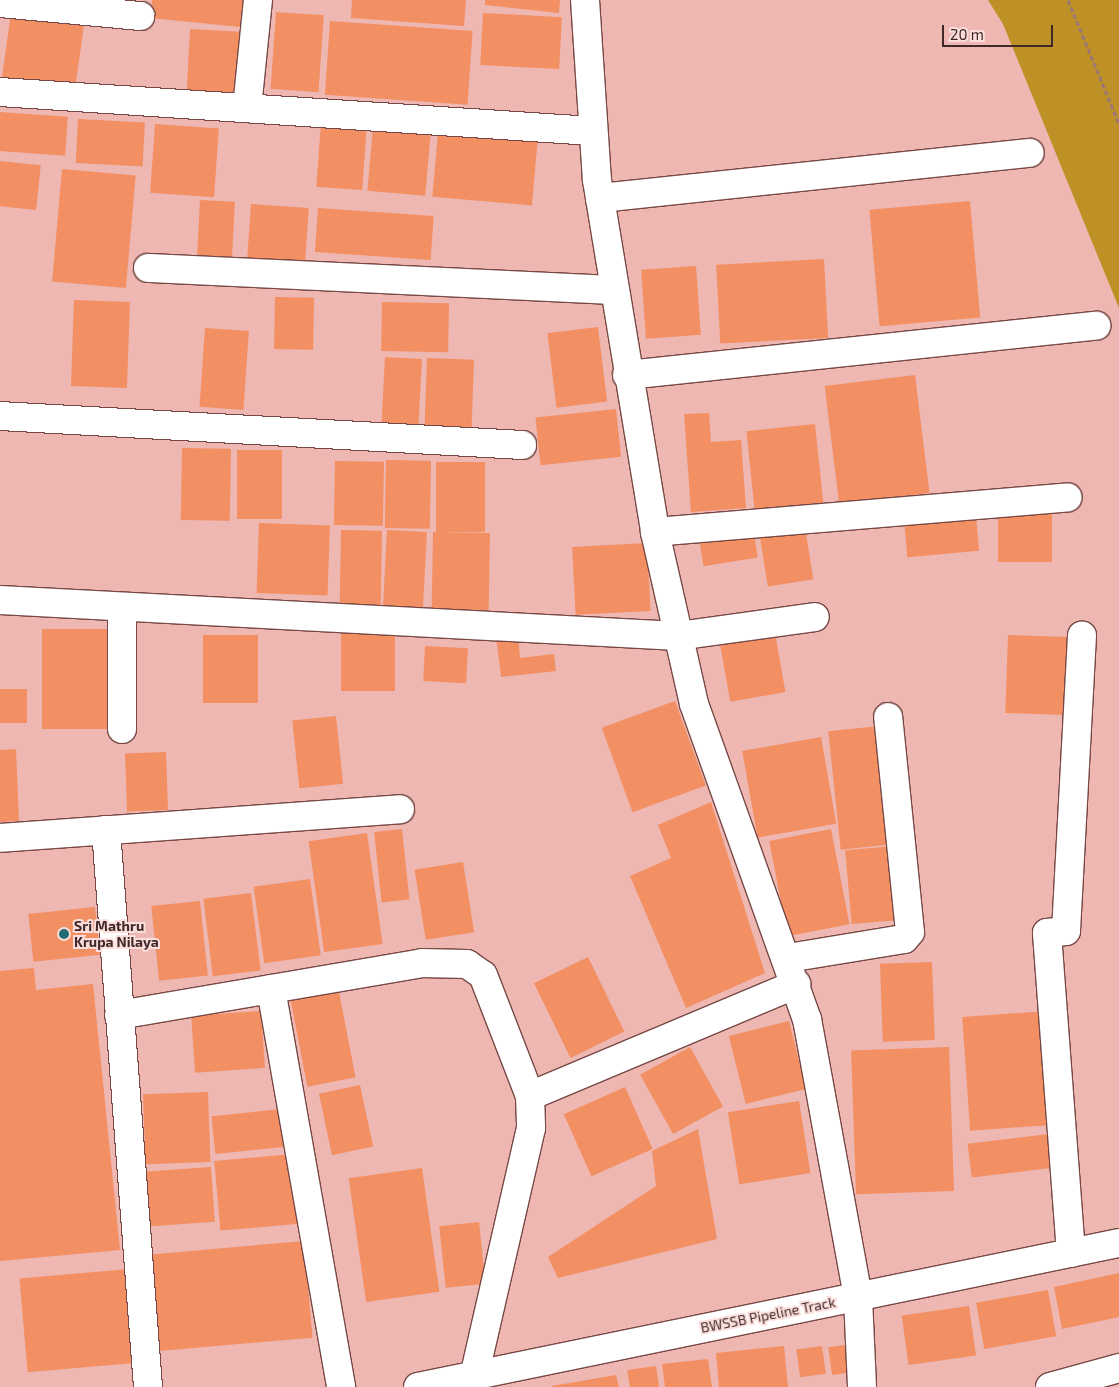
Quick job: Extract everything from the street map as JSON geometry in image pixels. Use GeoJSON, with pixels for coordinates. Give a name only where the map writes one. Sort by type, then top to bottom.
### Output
{"type":"FeatureCollection","features":[{"type":"Feature","properties":{"kind":"street"},"geometry":{"type":"LineString","coordinates":[[248,108],[258,0]]}},
{"type":"Feature","properties":{"kind":"street"},"geometry":{"type":"LineString","coordinates":[[585,0],[592,131],[600,198],[627,376],[655,532],[694,704],[788,958],[807,1019],[858,1298],[862,1387]]}},
{"type":"Feature","properties":{"kind":"street"},"geometry":{"type":"LineString","coordinates":[[0,3],[140,16]]}},
{"type":"Feature","properties":{"kind":"street"},"geometry":{"type":"LineString","coordinates":[[0,92],[592,131]]}},
{"type":"Feature","properties":{"kind":"street"},"geometry":{"type":"LineString","coordinates":[[600,198],[1030,153]]}},
{"type":"Feature","properties":{"kind":"street"},"geometry":{"type":"LineString","coordinates":[[148,268],[614,290]]}},
{"type":"Feature","properties":{"kind":"street"},"geometry":{"type":"LineString","coordinates":[[627,376],[1096,326]]}},
{"type":"Feature","properties":{"kind":"street"},"geometry":{"type":"LineString","coordinates":[[0,416],[522,445]]}},
{"type":"Feature","properties":{"kind":"street"},"geometry":{"type":"LineString","coordinates":[[655,532],[1068,497]]}},
{"type":"Feature","properties":{"kind":"street"},"geometry":{"type":"LineString","coordinates":[[0,600],[678,636],[815,617]]}},
{"type":"Feature","properties":{"kind":"street"},"geometry":{"type":"LineString","coordinates":[[122,607],[122,729]]}},
{"type":"Feature","properties":{"kind":"street"},"geometry":{"type":"LineString","coordinates":[[1071,1253],[1047,932],[1066,931],[1082,635]]}},
{"type":"Feature","properties":{"kind":"street"},"geometry":{"type":"LineString","coordinates":[[788,958],[904,939],[910,932],[888,717]]}},
{"type":"Feature","properties":{"kind":"street"},"geometry":{"type":"LineString","coordinates":[[0,838],[400,809]]}},
{"type":"Feature","properties":{"kind":"street"},"geometry":{"type":"LineString","coordinates":[[106,830],[148,1387]]}},
{"type":"Feature","properties":{"kind":"street"},"geometry":{"type":"LineString","coordinates":[[119,1015],[422,963],[467,964],[491,988],[530,1096],[525,1167],[475,1373]]}},
{"type":"Feature","properties":{"kind":"street"},"geometry":{"type":"LineString","coordinates":[[530,1096],[796,984]]}},
{"type":"Feature","properties":{"kind":"street"},"geometry":{"type":"LineString","coordinates":[[271,989],[341,1387]]}},
{"type":"Feature","properties":{"kind":"street","name":"BWSSB Pipeline Track"},"geometry":{"type":"LineString","coordinates":[[418,1387],[475,1373],[858,1298],[1119,1243]]}},
{"type":"Feature","properties":{"kind":"street"},"geometry":{"type":"LineString","coordinates":[[1050,1387],[1119,1368]]}},
{"type":"Feature","properties":{"kind":"path"},"geometry":{"type":"LineString","coordinates":[[1068,0],[1119,124]]}},
{"type":"Feature","properties":{"kind":"shaded area"},"geometry":{"type":"Polygon","coordinates":[[[988,0],[1119,0],[1119,308],[1003,24],[988,0]]]}},
{"type":"Feature","properties":{"kind":"building"},"geometry":{"type":"Polygon","coordinates":[[[152,0],[243,0],[240,27],[150,18],[152,0]]]}},
{"type":"Feature","properties":{"kind":"building"},"geometry":{"type":"Polygon","coordinates":[[[352,0],[466,0],[464,26],[351,18],[352,0]]]}},
{"type":"Feature","properties":{"kind":"building"},"geometry":{"type":"Polygon","coordinates":[[[485,0],[560,0],[559,13],[485,5],[485,0]]]}},
{"type":"Feature","properties":{"kind":"building"},"geometry":{"type":"Polygon","coordinates":[[[12,6],[85,16],[75,89],[2,78],[12,6]]]}},
{"type":"Feature","properties":{"kind":"building"},"geometry":{"type":"Polygon","coordinates":[[[276,12],[324,15],[319,92],[271,89],[276,12]]]}},
{"type":"Feature","properties":{"kind":"building"},"geometry":{"type":"Polygon","coordinates":[[[483,13],[562,17],[559,69],[480,65],[483,13]]]}},
{"type":"Feature","properties":{"kind":"building"},"geometry":{"type":"Polygon","coordinates":[[[330,21],[473,31],[467,105],[325,95],[330,21]]]}},
{"type":"Feature","properties":{"kind":"building"},"geometry":{"type":"Polygon","coordinates":[[[190,29],[241,32],[238,97],[187,94],[190,29]]]}},
{"type":"Feature","properties":{"kind":"building"},"geometry":{"type":"Polygon","coordinates":[[[0,112],[68,117],[65,156],[0,151],[0,112]]]}},
{"type":"Feature","properties":{"kind":"building"},"geometry":{"type":"Polygon","coordinates":[[[78,119],[145,123],[143,166],[76,163],[78,119]]]}},
{"type":"Feature","properties":{"kind":"building"},"geometry":{"type":"Polygon","coordinates":[[[321,121],[367,124],[362,190],[316,187],[321,121]]]}},
{"type":"Feature","properties":{"kind":"building"},"geometry":{"type":"Polygon","coordinates":[[[155,124],[219,128],[214,197],[150,193],[155,124]]]}},
{"type":"Feature","properties":{"kind":"building"},"geometry":{"type":"Polygon","coordinates":[[[373,127],[431,132],[425,196],[367,191],[373,127]]]}},
{"type":"Feature","properties":{"kind":"building"},"geometry":{"type":"Polygon","coordinates":[[[438,132],[538,141],[532,205],[432,197],[438,132]]]}},
{"type":"Feature","properties":{"kind":"building"},"geometry":{"type":"Polygon","coordinates":[[[0,161],[41,165],[36,210],[0,206],[0,161]]]}},
{"type":"Feature","properties":{"kind":"building"},"geometry":{"type":"Polygon","coordinates":[[[62,169],[136,175],[126,288],[52,282],[62,169]]]}},
{"type":"Feature","properties":{"kind":"building"},"geometry":{"type":"Polygon","coordinates":[[[200,200],[235,202],[232,266],[197,264],[200,200]]]}},
{"type":"Feature","properties":{"kind":"building"},"geometry":{"type":"Polygon","coordinates":[[[970,201],[980,318],[880,326],[869,210],[970,201]]]}},
{"type":"Feature","properties":{"kind":"building"},"geometry":{"type":"Polygon","coordinates":[[[251,204],[309,208],[305,265],[247,261],[251,204]]]}},
{"type":"Feature","properties":{"kind":"building"},"geometry":{"type":"Polygon","coordinates":[[[318,208],[434,216],[431,260],[315,252],[318,208]]]}},
{"type":"Feature","properties":{"kind":"building"},"geometry":{"type":"Polygon","coordinates":[[[824,259],[828,338],[720,344],[716,265],[824,259]]]}},
{"type":"Feature","properties":{"kind":"building"},"geometry":{"type":"Polygon","coordinates":[[[696,266],[701,335],[646,339],[641,270],[696,266]]]}},
{"type":"Feature","properties":{"kind":"building"},"geometry":{"type":"Polygon","coordinates":[[[275,297],[314,298],[313,350],[274,349],[275,297]]]}},
{"type":"Feature","properties":{"kind":"building"},"geometry":{"type":"Polygon","coordinates":[[[74,300],[130,302],[127,388],[71,386],[74,300]]]}},
{"type":"Feature","properties":{"kind":"building"},"geometry":{"type":"Polygon","coordinates":[[[382,302],[449,303],[448,352],[381,351],[382,302]]]}},
{"type":"Feature","properties":{"kind":"building"},"geometry":{"type":"Polygon","coordinates":[[[598,327],[607,401],[557,408],[547,333],[598,327]]]}},
{"type":"Feature","properties":{"kind":"building"},"geometry":{"type":"Polygon","coordinates":[[[205,328],[249,331],[243,410],[199,407],[205,328]]]}},
{"type":"Feature","properties":{"kind":"building"},"geometry":{"type":"Polygon","coordinates":[[[385,357],[422,359],[418,429],[381,427],[385,357]]]}},
{"type":"Feature","properties":{"kind":"building"},"geometry":{"type":"Polygon","coordinates":[[[427,358],[474,360],[471,432],[424,430],[427,358]]]}},
{"type":"Feature","properties":{"kind":"building"},"geometry":{"type":"Polygon","coordinates":[[[915,375],[930,493],[839,504],[825,386],[915,375]]]}},
{"type":"Feature","properties":{"kind":"building"},"geometry":{"type":"Polygon","coordinates":[[[616,409],[621,457],[540,465],[535,417],[616,409]]]}},
{"type":"Feature","properties":{"kind":"building"},"geometry":{"type":"Polygon","coordinates":[[[709,413],[711,442],[741,440],[746,508],[691,512],[684,414],[709,413]]]}},
{"type":"Feature","properties":{"kind":"building"},"geometry":{"type":"Polygon","coordinates":[[[815,424],[824,507],[755,514],[746,431],[815,424]]]}},
{"type":"Feature","properties":{"kind":"building"},"geometry":{"type":"Polygon","coordinates":[[[182,448],[231,449],[230,521],[181,520],[182,448]]]}},
{"type":"Feature","properties":{"kind":"building"},"geometry":{"type":"Polygon","coordinates":[[[237,450],[282,450],[282,519],[237,519],[237,450]]]}},
{"type":"Feature","properties":{"kind":"building"},"geometry":{"type":"Polygon","coordinates":[[[386,460],[431,461],[430,529],[385,528],[386,460]]]}},
{"type":"Feature","properties":{"kind":"building"},"geometry":{"type":"Polygon","coordinates":[[[335,461],[384,462],[383,526],[334,525],[335,461]]]}},
{"type":"Feature","properties":{"kind":"building"},"geometry":{"type":"Polygon","coordinates":[[[436,462],[485,462],[485,532],[436,532],[436,462]]]}},
{"type":"Feature","properties":{"kind":"building"},"geometry":{"type":"Polygon","coordinates":[[[998,507],[1052,507],[1052,562],[998,562],[998,507]]]}},
{"type":"Feature","properties":{"kind":"building"},"geometry":{"type":"Polygon","coordinates":[[[976,516],[979,551],[907,557],[904,522],[976,516]]]}},
{"type":"Feature","properties":{"kind":"building"},"geometry":{"type":"Polygon","coordinates":[[[259,523],[330,525],[328,595],[257,593],[259,523]]]}},
{"type":"Feature","properties":{"kind":"building"},"geometry":{"type":"Polygon","coordinates":[[[753,527],[758,558],[704,566],[699,536],[753,527]]]}},
{"type":"Feature","properties":{"kind":"building"},"geometry":{"type":"Polygon","coordinates":[[[805,527],[813,579],[768,587],[760,534],[805,527]]]}},
{"type":"Feature","properties":{"kind":"building"},"geometry":{"type":"Polygon","coordinates":[[[341,530],[382,531],[381,610],[340,609],[341,530]]]}},
{"type":"Feature","properties":{"kind":"building"},"geometry":{"type":"Polygon","coordinates":[[[387,530],[427,532],[423,609],[383,607],[387,530]]]}},
{"type":"Feature","properties":{"kind":"building"},"geometry":{"type":"Polygon","coordinates":[[[433,532],[490,533],[489,610],[432,609],[433,532]]]}},
{"type":"Feature","properties":{"kind":"building"},"geometry":{"type":"Polygon","coordinates":[[[647,543],[651,611],[576,615],[572,547],[647,543]]]}},
{"type":"Feature","properties":{"kind":"building"},"geometry":{"type":"Polygon","coordinates":[[[341,628],[395,628],[395,691],[341,691],[341,628]]]}},
{"type":"Feature","properties":{"kind":"building"},"geometry":{"type":"Polygon","coordinates":[[[42,629],[109,629],[109,729],[42,729],[42,629]]]}},
{"type":"Feature","properties":{"kind":"building"},"geometry":{"type":"Polygon","coordinates":[[[775,633],[785,692],[730,702],[720,643],[775,633]]]}},
{"type":"Feature","properties":{"kind":"building"},"geometry":{"type":"Polygon","coordinates":[[[518,634],[520,658],[554,654],[556,671],[501,677],[496,636],[518,634]]]}},
{"type":"Feature","properties":{"kind":"building"},"geometry":{"type":"Polygon","coordinates":[[[203,635],[258,635],[258,703],[203,703],[203,635]]]}},
{"type":"Feature","properties":{"kind":"building"},"geometry":{"type":"Polygon","coordinates":[[[1008,635],[1075,637],[1072,715],[1005,713],[1008,635]]]}},
{"type":"Feature","properties":{"kind":"building"},"geometry":{"type":"Polygon","coordinates":[[[425,646],[468,648],[466,683],[423,681],[425,646]]]}},
{"type":"Feature","properties":{"kind":"building"},"geometry":{"type":"Polygon","coordinates":[[[0,689],[27,689],[27,723],[0,723],[0,689]]]}},
{"type":"Feature","properties":{"kind":"building"},"geometry":{"type":"Polygon","coordinates":[[[675,701],[706,786],[632,812],[602,728],[675,701]]]}},
{"type":"Feature","properties":{"kind":"building"},"geometry":{"type":"Polygon","coordinates":[[[336,716],[343,784],[299,788],[292,721],[336,716]]]}},
{"type":"Feature","properties":{"kind":"building"},"geometry":{"type":"Polygon","coordinates":[[[879,726],[891,844],[841,850],[828,731],[879,726]]]}},
{"type":"Feature","properties":{"kind":"building"},"geometry":{"type":"Polygon","coordinates":[[[821,737],[836,824],[757,838],[742,751],[821,737]]]}},
{"type":"Feature","properties":{"kind":"building"},"geometry":{"type":"Polygon","coordinates":[[[16,749],[19,821],[0,822],[0,750],[16,749]]]}},
{"type":"Feature","properties":{"kind":"building"},"geometry":{"type":"Polygon","coordinates":[[[166,752],[168,810],[127,811],[125,753],[166,752]]]}},
{"type":"Feature","properties":{"kind":"building"},"geometry":{"type":"Polygon","coordinates":[[[711,802],[765,973],[686,1008],[630,876],[671,858],[658,825],[711,802]]]}},
{"type":"Feature","properties":{"kind":"building"},"geometry":{"type":"Polygon","coordinates":[[[402,829],[409,900],[382,903],[374,832],[402,829]]]}},
{"type":"Feature","properties":{"kind":"building"},"geometry":{"type":"Polygon","coordinates":[[[831,829],[850,924],[788,936],[769,841],[831,829]]]}},
{"type":"Feature","properties":{"kind":"building"},"geometry":{"type":"Polygon","coordinates":[[[367,833],[383,944],[324,952],[309,841],[367,833]]]}},
{"type":"Feature","properties":{"kind":"building"},"geometry":{"type":"Polygon","coordinates":[[[895,846],[901,920],[852,924],[845,850],[895,846]]]}},
{"type":"Feature","properties":{"kind":"building"},"geometry":{"type":"Polygon","coordinates":[[[463,862],[474,932],[426,940],[415,870],[463,862]]]}},
{"type":"Feature","properties":{"kind":"building"},"geometry":{"type":"Polygon","coordinates":[[[310,879],[321,955],[264,963],[254,887],[310,879]]]}},
{"type":"Feature","properties":{"kind":"building"},"geometry":{"type":"Polygon","coordinates":[[[251,893],[261,970],[213,976],[203,899],[251,893]]]}},
{"type":"Feature","properties":{"kind":"building"},"geometry":{"type":"Polygon","coordinates":[[[200,901],[208,976],[159,981],[151,906],[200,901]]]}},
{"type":"Feature","properties":{"kind":"building","name":"Sri Mathru Krupa Nilaya"},"geometry":{"type":"Polygon","coordinates":[[[95,907],[100,955],[33,962],[28,914],[95,907]]]}},
{"type":"Feature","properties":{"kind":"building"},"geometry":{"type":"Polygon","coordinates":[[[588,957],[624,1032],[570,1058],[534,983],[588,957]]]}},
{"type":"Feature","properties":{"kind":"building"},"geometry":{"type":"Polygon","coordinates":[[[932,962],[935,1040],[883,1042],[880,964],[932,962]]]}},
{"type":"Feature","properties":{"kind":"building"},"geometry":{"type":"Polygon","coordinates":[[[34,968],[36,990],[93,984],[120,1250],[0,1261],[0,971],[34,968]]]}},
{"type":"Feature","properties":{"kind":"building"},"geometry":{"type":"Polygon","coordinates":[[[338,987],[356,1077],[307,1087],[290,996],[338,987]]]}},
{"type":"Feature","properties":{"kind":"building"},"geometry":{"type":"Polygon","coordinates":[[[261,1011],[265,1068],[195,1073],[191,1016],[261,1011]]]}},
{"type":"Feature","properties":{"kind":"building"},"geometry":{"type":"Polygon","coordinates":[[[1047,1011],[1055,1125],[970,1131],[962,1017],[1047,1011]]]}},
{"type":"Feature","properties":{"kind":"building"},"geometry":{"type":"Polygon","coordinates":[[[789,1021],[806,1089],[746,1104],[729,1036],[789,1021]]]}},
{"type":"Feature","properties":{"kind":"building"},"geometry":{"type":"Polygon","coordinates":[[[690,1047],[723,1106],[673,1134],[640,1075],[690,1047]]]}},
{"type":"Feature","properties":{"kind":"building"},"geometry":{"type":"Polygon","coordinates":[[[949,1047],[954,1191],[856,1194],[851,1050],[949,1047]]]}},
{"type":"Feature","properties":{"kind":"building"},"geometry":{"type":"Polygon","coordinates":[[[360,1085],[373,1147],[332,1155],[319,1094],[360,1085]]]}},
{"type":"Feature","properties":{"kind":"building"},"geometry":{"type":"Polygon","coordinates":[[[625,1087],[653,1149],[591,1176],[564,1114],[625,1087]]]}},
{"type":"Feature","properties":{"kind":"building"},"geometry":{"type":"Polygon","coordinates":[[[208,1092],[210,1162],[145,1164],[143,1094],[208,1092]]]}},
{"type":"Feature","properties":{"kind":"building"},"geometry":{"type":"Polygon","coordinates":[[[799,1101],[810,1173],[739,1184],[728,1112],[799,1101]]]}},
{"type":"Feature","properties":{"kind":"building"},"geometry":{"type":"Polygon","coordinates":[[[281,1109],[285,1147],[215,1154],[211,1116],[281,1109]]]}},
{"type":"Feature","properties":{"kind":"building"},"geometry":{"type":"Polygon","coordinates":[[[698,1129],[717,1239],[558,1278],[548,1257],[656,1186],[652,1151],[698,1129]]]}},
{"type":"Feature","properties":{"kind":"building"},"geometry":{"type":"Polygon","coordinates":[[[1048,1134],[1052,1168],[972,1178],[968,1144],[1048,1134]]]}},
{"type":"Feature","properties":{"kind":"building"},"geometry":{"type":"Polygon","coordinates":[[[293,1154],[299,1224],[220,1231],[214,1161],[293,1154]]]}},
{"type":"Feature","properties":{"kind":"building"},"geometry":{"type":"Polygon","coordinates":[[[211,1167],[215,1222],[144,1227],[140,1172],[211,1167]]]}},
{"type":"Feature","properties":{"kind":"building"},"geometry":{"type":"Polygon","coordinates":[[[422,1168],[439,1292],[366,1302],[349,1178],[422,1168]]]}},
{"type":"Feature","properties":{"kind":"building"},"geometry":{"type":"Polygon","coordinates":[[[479,1222],[485,1284],[446,1288],[439,1226],[479,1222]]]}},
{"type":"Feature","properties":{"kind":"building"},"geometry":{"type":"Polygon","coordinates":[[[304,1241],[312,1338],[159,1351],[151,1254],[304,1241]]]}},
{"type":"Feature","properties":{"kind":"building"},"geometry":{"type":"Polygon","coordinates":[[[129,1269],[137,1363],[28,1372],[19,1279],[129,1269]]]}},
{"type":"Feature","properties":{"kind":"building"},"geometry":{"type":"Polygon","coordinates":[[[1119,1273],[1119,1317],[1062,1329],[1054,1287],[1119,1273]]]}},
{"type":"Feature","properties":{"kind":"building"},"geometry":{"type":"Polygon","coordinates":[[[1048,1290],[1056,1336],[984,1349],[976,1303],[1048,1290]]]}},
{"type":"Feature","properties":{"kind":"building"},"geometry":{"type":"Polygon","coordinates":[[[969,1306],[976,1356],[909,1365],[902,1315],[969,1306]]]}},
{"type":"Feature","properties":{"kind":"building"},"geometry":{"type":"Polygon","coordinates":[[[851,1344],[855,1372],[832,1375],[828,1347],[851,1344]]]}},
{"type":"Feature","properties":{"kind":"building"},"geometry":{"type":"Polygon","coordinates":[[[784,1346],[788,1387],[719,1387],[716,1353],[784,1346]]]}},
{"type":"Feature","properties":{"kind":"building"},"geometry":{"type":"Polygon","coordinates":[[[822,1346],[826,1374],[800,1377],[796,1350],[822,1346]]]}},
{"type":"Feature","properties":{"kind":"building"},"geometry":{"type":"Polygon","coordinates":[[[708,1359],[712,1387],[665,1387],[662,1364],[708,1359]]]}},
{"type":"Feature","properties":{"kind":"building"},"geometry":{"type":"Polygon","coordinates":[[[656,1366],[659,1387],[630,1387],[627,1370],[656,1366]]]}},
{"type":"Feature","properties":{"kind":"building"},"geometry":{"type":"Polygon","coordinates":[[[616,1375],[619,1387],[552,1387],[552,1386],[616,1375]]]}},
{"type":"Feature","properties":{"kind":"place","name":"Sri Mathru Krupa Nilaya"},"geometry":{"type":"Point","coordinates":[64,934]}}]}
